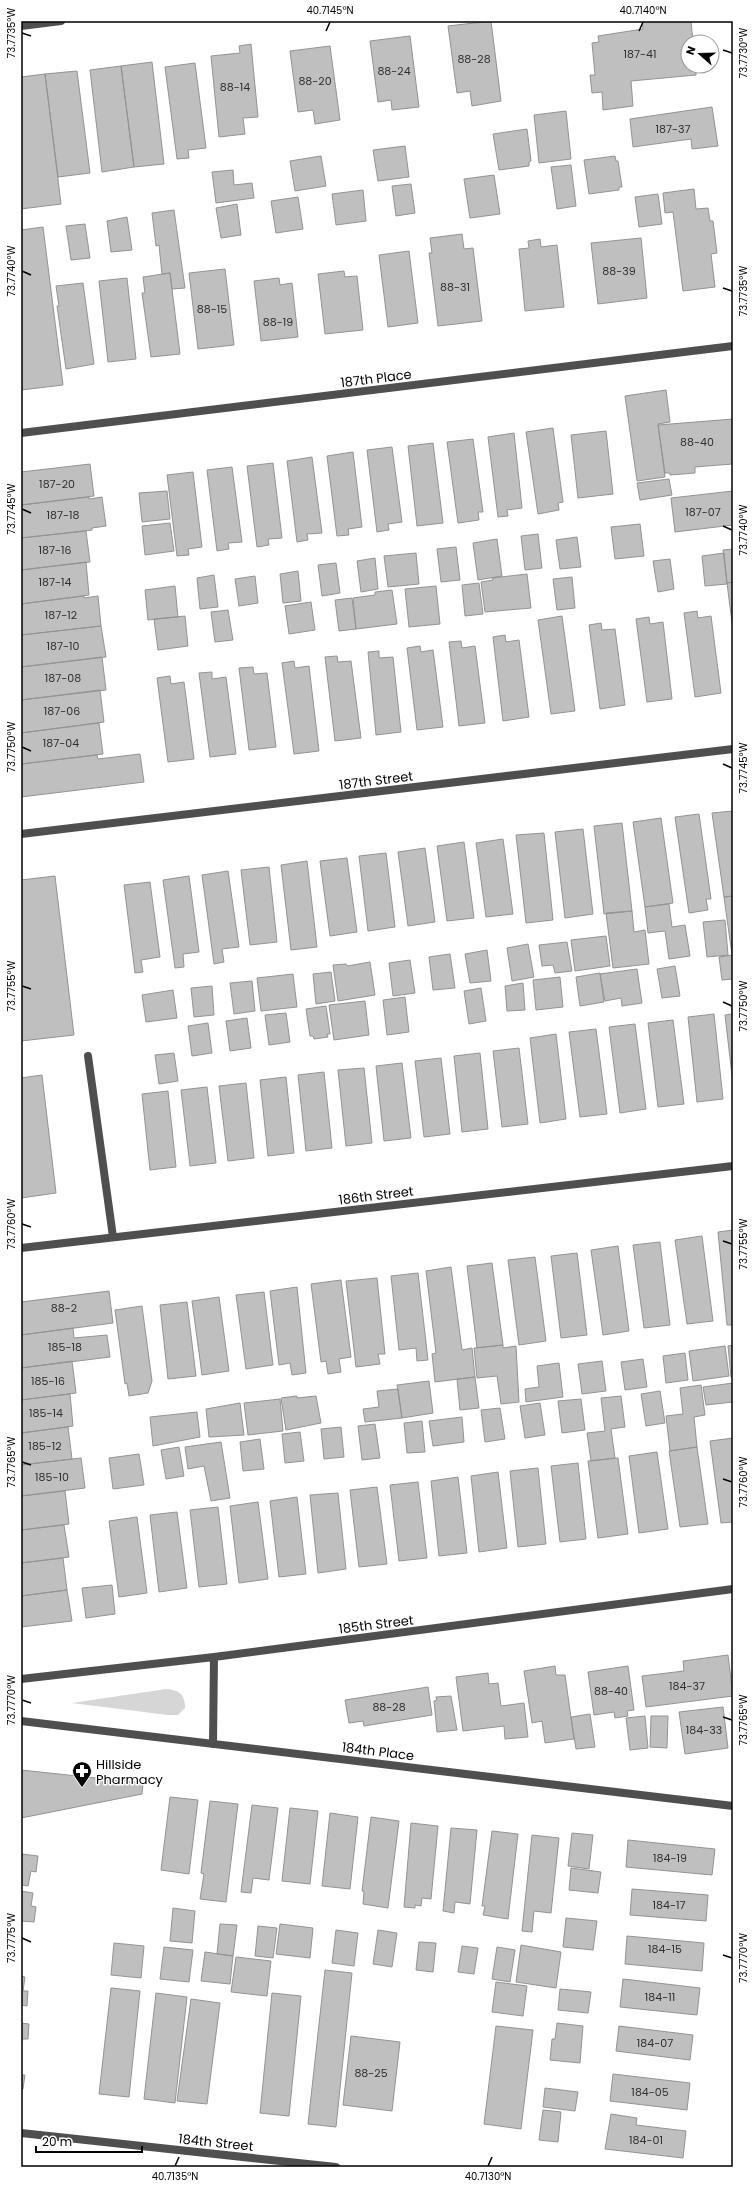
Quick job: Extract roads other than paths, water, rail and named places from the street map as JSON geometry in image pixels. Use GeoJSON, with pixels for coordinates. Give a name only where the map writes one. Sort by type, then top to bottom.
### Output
{"type":"FeatureCollection","features":[{"type":"Feature","properties":{"kind":"street"},"geometry":{"type":"LineString","coordinates":[[21,26],[61,21]]}},
{"type":"Feature","properties":{"kind":"street","name":"187th Place"},"geometry":{"type":"LineString","coordinates":[[21,433],[733,346]]}},
{"type":"Feature","properties":{"kind":"street","name":"187th Street"},"geometry":{"type":"LineString","coordinates":[[21,834],[733,749]]}},
{"type":"Feature","properties":{"kind":"street"},"geometry":{"type":"LineString","coordinates":[[88,1056],[113,1237]]}},
{"type":"Feature","properties":{"kind":"street","name":"186th Street"},"geometry":{"type":"LineString","coordinates":[[21,1248],[733,1166]]}},
{"type":"Feature","properties":{"kind":"street","name":"185th Street"},"geometry":{"type":"LineString","coordinates":[[21,1679],[214,1657],[733,1589]]}},
{"type":"Feature","properties":{"kind":"street"},"geometry":{"type":"LineString","coordinates":[[213,1744],[214,1657]]}},
{"type":"Feature","properties":{"kind":"street","name":"184th Place"},"geometry":{"type":"LineString","coordinates":[[21,1721],[733,1806]]}},
{"type":"Feature","properties":{"kind":"street","name":"184th Street"},"geometry":{"type":"LineString","coordinates":[[21,2133],[336,2167]]}},
{"type":"Feature","properties":{"kind":"place","name":"Hillside Pharmacy"},"geometry":{"type":"Point","coordinates":[82,1788]}}]}
